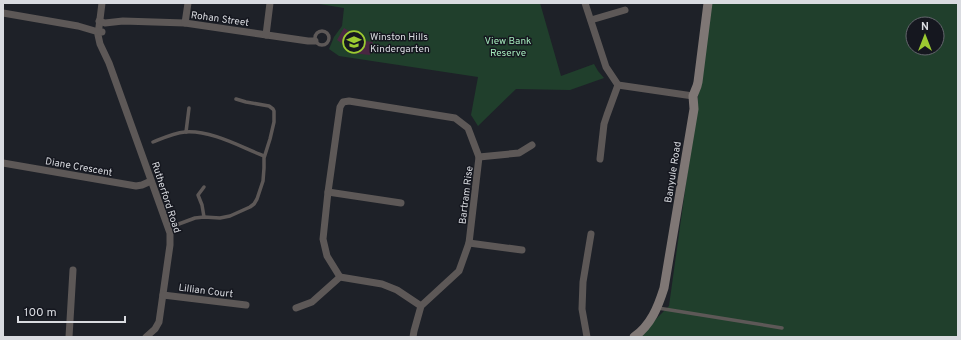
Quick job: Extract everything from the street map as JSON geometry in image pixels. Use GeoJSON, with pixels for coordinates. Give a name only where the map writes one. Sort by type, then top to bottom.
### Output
{"type":"FeatureCollection","features":[{"type":"Feature","properties":{"kind":"street","name":"Rutherford Road"},"geometry":{"type":"LineString","coordinates":[[102,3],[101,25],[109,63],[170,233],[170,245],[159,322],[155,329],[146,337]]}},
{"type":"Feature","properties":{"kind":"street","name":"Rutherford Road"},"geometry":{"type":"LineString","coordinates":[[101,25],[106,3]]}},
{"type":"Feature","properties":{"kind":"street"},"geometry":{"type":"LineString","coordinates":[[185,23],[188,3]]}},
{"type":"Feature","properties":{"kind":"street"},"geometry":{"type":"LineString","coordinates":[[266,35],[270,3]]}},
{"type":"Feature","properties":{"kind":"street"},"geometry":{"type":"LineString","coordinates":[[585,3],[606,67],[618,85],[692,96]]}},
{"type":"Feature","properties":{"kind":"street","name":"Banyule Road"},"geometry":{"type":"LineString","coordinates":[[634,337],[639,333],[658,308],[664,288],[694,110],[692,96],[698,82],[708,3]]}},
{"type":"Feature","properties":{"kind":"street"},"geometry":{"type":"LineString","coordinates":[[591,20],[624,10]]}},
{"type":"Feature","properties":{"kind":"street","name":"Rohan Street"},"geometry":{"type":"LineString","coordinates":[[3,13],[78,26],[101,25],[123,21],[185,23],[315,41]]}},
{"type":"Feature","properties":{"kind":"street"},"geometry":{"type":"LineString","coordinates":[[600,159],[604,124],[618,85]]}},
{"type":"Feature","properties":{"kind":"street","name":"Bartram Rise"},"geometry":{"type":"LineString","coordinates":[[340,277],[327,256],[323,239],[328,192],[342,99],[455,118],[468,128],[479,157],[469,243],[459,271],[421,306]]}},
{"type":"Feature","properties":{"kind":"street"},"geometry":{"type":"LineString","coordinates":[[479,157],[519,153],[532,145]]}},
{"type":"Feature","properties":{"kind":"street","name":"Diane Crescent"},"geometry":{"type":"LineString","coordinates":[[3,163],[136,186],[151,181]]}},
{"type":"Feature","properties":{"kind":"street"},"geometry":{"type":"LineString","coordinates":[[328,192],[401,203]]}},
{"type":"Feature","properties":{"kind":"street"},"geometry":{"type":"LineString","coordinates":[[587,337],[582,309],[584,282],[591,234]]}},
{"type":"Feature","properties":{"kind":"street"},"geometry":{"type":"LineString","coordinates":[[469,243],[522,250]]}},
{"type":"Feature","properties":{"kind":"street"},"geometry":{"type":"LineString","coordinates":[[69,337],[74,270]]}},
{"type":"Feature","properties":{"kind":"street"},"geometry":{"type":"LineString","coordinates":[[296,308],[312,302],[340,277],[382,284],[397,290],[421,306],[413,337]]}},
{"type":"Feature","properties":{"kind":"street","name":"Lillian Court"},"geometry":{"type":"LineString","coordinates":[[163,295],[246,305]]}},
{"type":"Feature","properties":{"kind":"lane"},"geometry":{"type":"LineString","coordinates":[[320,30],[325,31],[329,35],[329,41],[325,45],[319,45],[315,41],[314,36],[320,30]]}},
{"type":"Feature","properties":{"kind":"lane"},"geometry":{"type":"LineString","coordinates":[[168,228],[195,218],[226,218],[246,210],[257,200],[264,176],[264,156],[274,122],[273,109],[269,106],[236,100]]}},
{"type":"Feature","properties":{"kind":"lane"},"geometry":{"type":"LineString","coordinates":[[186,132],[189,108]]}},
{"type":"Feature","properties":{"kind":"lane"},"geometry":{"type":"LineString","coordinates":[[153,142],[186,132],[199,133],[219,137],[264,156]]}},
{"type":"Feature","properties":{"kind":"lane"},"geometry":{"type":"LineString","coordinates":[[204,187],[198,195],[202,205],[204,218]]}},
{"type":"Feature","properties":{"kind":"lane"},"geometry":{"type":"LineString","coordinates":[[658,308],[782,328]]}},
{"type":"Feature","properties":{"kind":"green space","name":"View Bank Reserve"},"geometry":{"type":"Polygon","coordinates":[[[313,3],[540,3],[561,76],[594,64],[604,78],[570,90],[516,89],[478,126],[471,115],[478,77],[339,56],[329,49],[334,37],[342,26],[344,8],[313,3]]]}},
{"type":"Feature","properties":{"kind":"green space"},"geometry":{"type":"Polygon","coordinates":[[[711,3],[958,3],[958,337],[638,337],[669,306],[711,3]]]}},
{"type":"Feature","properties":{"kind":"building","name":"Winston Hills Kindergarten"},"geometry":{"type":"Polygon","coordinates":[[[344,28],[365,41],[373,42],[370,55],[352,53],[353,51],[337,40],[344,28]]]}},
{"type":"Feature","properties":{"kind":"place","name":"Winston Hills Kindergarten"},"geometry":{"type":"Point","coordinates":[354,42]}}]}
